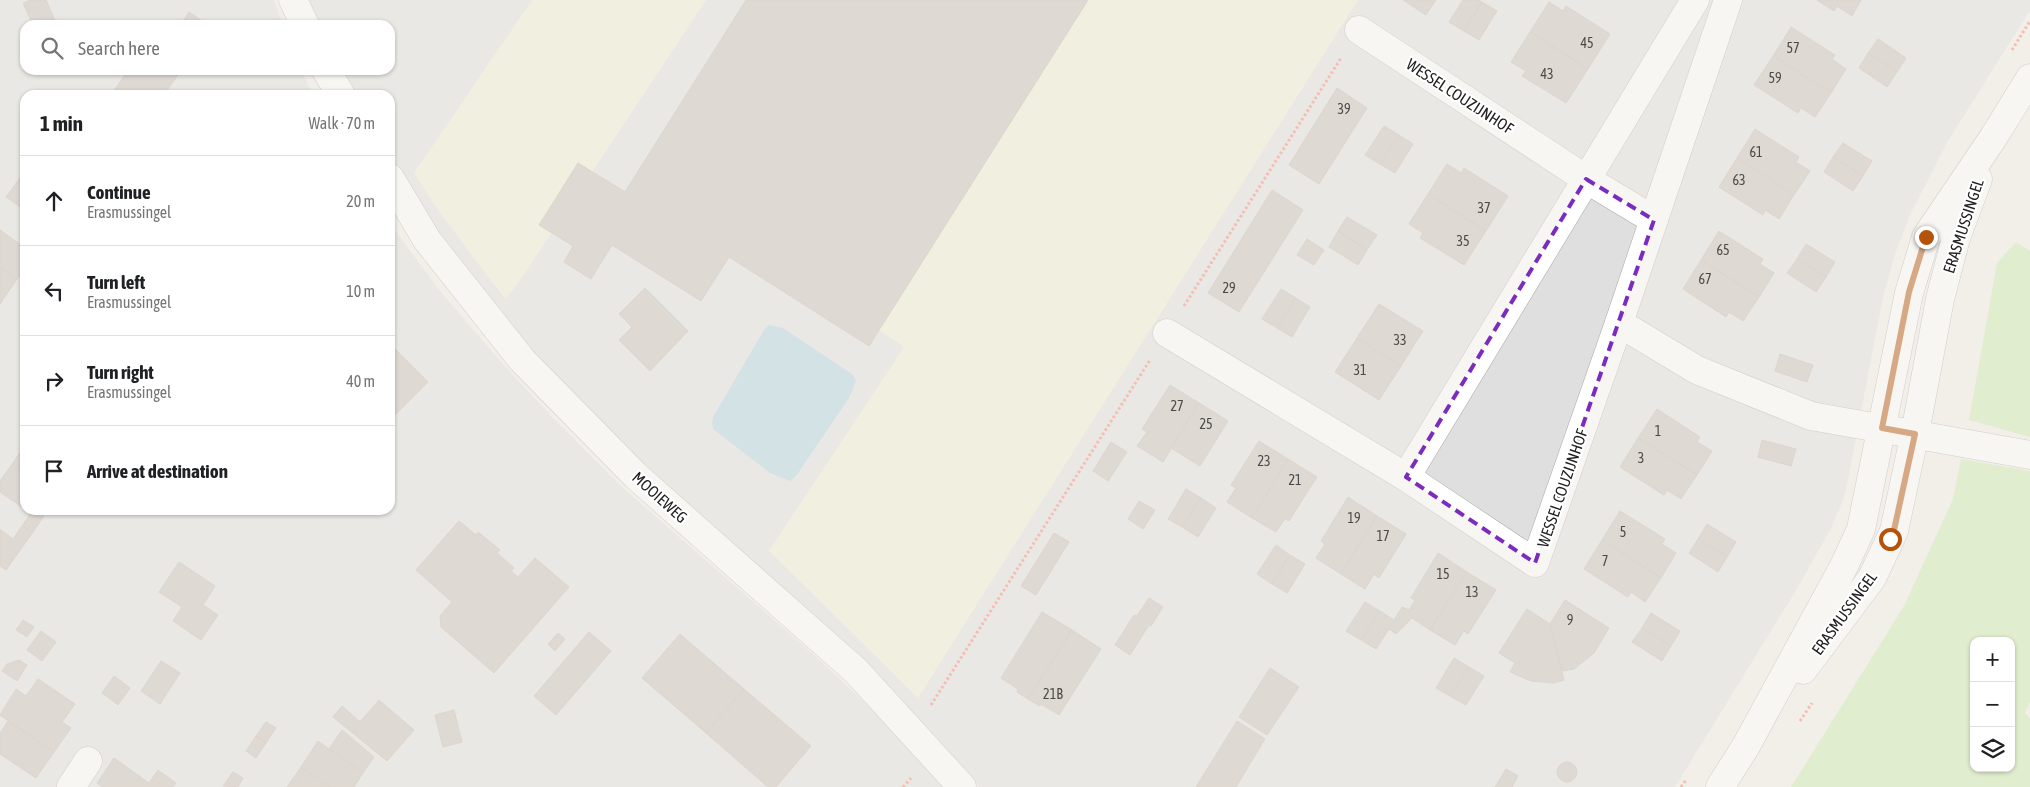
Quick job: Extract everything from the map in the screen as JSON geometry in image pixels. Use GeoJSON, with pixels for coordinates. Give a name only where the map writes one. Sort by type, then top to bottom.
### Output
{"type":"FeatureCollection","features":[{"type":"Feature","properties":{"kind":"street"},"geometry":{"type":"LineString","coordinates":[[293,0],[303,20]]}},
{"type":"Feature","properties":{"kind":"street"},"geometry":{"type":"LineString","coordinates":[[1406,477],[1695,0]]}},
{"type":"Feature","properties":{"kind":"street","name":"WESSEL COUZIJNHOF"},"geometry":{"type":"LineString","coordinates":[[1167,333],[1406,477],[1536,563],[1620,324],[1728,0]]}},
{"type":"Feature","properties":{"kind":"street","name":"WESSEL COUZIJNHOF"},"geometry":{"type":"LineString","coordinates":[[1359,30],[1586,179],[1654,220]]}},
{"type":"Feature","properties":{"kind":"street"},"geometry":{"type":"LineString","coordinates":[[329,75],[338,90]]}},
{"type":"Feature","properties":{"kind":"street","name":"ERASMUSSINGEL"},"geometry":{"type":"LineString","coordinates":[[1720,787],[1746,746],[1844,566],[1860,529],[1909,292],[1926,237],[1993,138],[2030,78]]}},
{"type":"Feature","properties":{"kind":"street","name":"ERASMUSSINGEL"},"geometry":{"type":"LineString","coordinates":[[1746,746],[1872,578],[1894,530],[1915,434],[1940,299],[1956,238],[1993,138]]}},
{"type":"Feature","properties":{"kind":"street","name":"MOOIEWEG"},"geometry":{"type":"LineString","coordinates":[[395,186],[427,240],[522,360],[636,476],[856,671],[962,787]]}},
{"type":"Feature","properties":{"kind":"street"},"geometry":{"type":"LineString","coordinates":[[1620,324],[1697,370],[1811,416],[2030,455]]}},
{"type":"Feature","properties":{"kind":"street"},"geometry":{"type":"LineString","coordinates":[[71,787],[88,761]]}},
{"type":"Feature","properties":{"kind":"path"},"geometry":{"type":"LineString","coordinates":[[914,733],[1359,30]]}},
{"type":"Feature","properties":{"kind":"highlighted area"},"geometry":{"type":"Polygon","coordinates":[[[1586,179],[1654,220],[1535,563],[1406,477],[1586,179]]]}},
{"type":"Feature","properties":{"kind":"shaded area"},"geometry":{"type":"Polygon","coordinates":[[[0,0],[274,0],[281,20],[20,20],[20,75],[303,75],[311,90],[20,90],[20,515],[395,515],[395,231],[440,291],[501,362],[552,417],[622,487],[823,663],[914,750],[946,787],[0,787],[0,0]]]}},
{"type":"Feature","properties":{"kind":"shaded area"},"geometry":{"type":"Polygon","coordinates":[[[300,0],[2030,0],[2030,10],[1948,141],[1911,213],[1895,254],[1883,297],[1846,490],[1830,530],[1798,587],[1675,787],[979,787],[946,749],[571,401],[395,186],[395,90],[338,90],[331,75],[395,75],[395,20],[308,20],[300,0]]]}},
{"type":"Feature","properties":{"kind":"green space"},"geometry":{"type":"Polygon","coordinates":[[[532,0],[706,0],[506,299],[435,206],[414,173],[532,0]]]}},
{"type":"Feature","properties":{"kind":"green space"},"geometry":{"type":"Polygon","coordinates":[[[1087,0],[1358,0],[918,698],[769,551],[904,347],[879,330],[1087,0]]]}},
{"type":"Feature","properties":{"kind":"green space"},"geometry":{"type":"Polygon","coordinates":[[[2016,242],[2030,251],[2030,437],[1969,420],[1997,263],[2016,242]]]}},
{"type":"Feature","properties":{"kind":"green space"},"geometry":{"type":"Polygon","coordinates":[[[1961,459],[2030,471],[2030,702],[2025,713],[2030,718],[2030,787],[1791,787],[1904,606],[1953,499],[1961,459]]]}},
{"type":"Feature","properties":{"kind":"water"},"geometry":{"type":"Polygon","coordinates":[[[769,325],[783,328],[852,374],[856,381],[849,398],[796,476],[790,481],[770,473],[713,429],[712,424],[713,417],[764,330],[769,325]]]}},
{"type":"Feature","properties":{"kind":"building"},"geometry":{"type":"Polygon","coordinates":[[[31,0],[46,0],[55,20],[31,20],[23,3],[31,0]]]}},
{"type":"Feature","properties":{"kind":"building"},"geometry":{"type":"Polygon","coordinates":[[[746,0],[1088,0],[869,346],[729,257],[701,301],[612,245],[591,279],[564,262],[573,246],[539,225],[578,163],[625,192],[746,0]]]}},
{"type":"Feature","properties":{"kind":"building"},"geometry":{"type":"Polygon","coordinates":[[[1403,0],[1436,0],[1426,15],[1403,0]]]}},
{"type":"Feature","properties":{"kind":"building"},"geometry":{"type":"Polygon","coordinates":[[[1463,0],[1479,0],[1482,2],[1464,31],[1449,22],[1463,0]]]}},
{"type":"Feature","properties":{"kind":"building"},"geometry":{"type":"Polygon","coordinates":[[[1817,0],[1861,0],[1852,16],[1837,6],[1834,11],[1817,0]]]}},
{"type":"Feature","properties":{"kind":"building"},"geometry":{"type":"Polygon","coordinates":[[[1482,2],[1497,11],[1479,40],[1464,31],[1482,2]]]}},
{"type":"Feature","properties":{"kind":"building"},"geometry":{"type":"Polygon","coordinates":[[[1549,2],[1563,11],[1566,6],[1610,34],[1588,69],[1530,32],[1549,2]]]}},
{"type":"Feature","properties":{"kind":"building"},"geometry":{"type":"Polygon","coordinates":[[[189,12],[201,20],[184,20],[189,12]]]}},
{"type":"Feature","properties":{"kind":"building"},"geometry":{"type":"Polygon","coordinates":[[[1791,27],[1835,55],[1832,59],[1846,69],[1831,93],[1773,56],[1791,27]]]}},
{"type":"Feature","properties":{"kind":"building"},"geometry":{"type":"Polygon","coordinates":[[[1530,32],[1588,69],[1566,103],[1522,76],[1526,71],[1511,62],[1530,32]]]}},
{"type":"Feature","properties":{"kind":"building"},"geometry":{"type":"Polygon","coordinates":[[[1878,39],[1906,58],[1897,72],[1868,53],[1878,39]]]}},
{"type":"Feature","properties":{"kind":"building"},"geometry":{"type":"Polygon","coordinates":[[[1868,53],[1897,72],[1887,87],[1859,68],[1868,53]]]}},
{"type":"Feature","properties":{"kind":"building"},"geometry":{"type":"Polygon","coordinates":[[[1773,56],[1831,93],[1815,117],[1801,108],[1798,113],[1754,85],[1773,56]]]}},
{"type":"Feature","properties":{"kind":"building"},"geometry":{"type":"Polygon","coordinates":[[[125,75],[178,75],[167,90],[114,90],[125,75]]]}},
{"type":"Feature","properties":{"kind":"building"},"geometry":{"type":"Polygon","coordinates":[[[1337,88],[1367,108],[1319,184],[1289,165],[1337,88]]]}},
{"type":"Feature","properties":{"kind":"building"},"geometry":{"type":"Polygon","coordinates":[[[1384,126],[1399,135],[1380,164],[1365,155],[1384,126]]]}},
{"type":"Feature","properties":{"kind":"building"},"geometry":{"type":"Polygon","coordinates":[[[1755,129],[1799,157],[1796,162],[1810,171],[1794,195],[1737,158],[1755,129]]]}},
{"type":"Feature","properties":{"kind":"building"},"geometry":{"type":"Polygon","coordinates":[[[1399,135],[1413,144],[1395,173],[1380,164],[1399,135]]]}},
{"type":"Feature","properties":{"kind":"building"},"geometry":{"type":"Polygon","coordinates":[[[1843,143],[1872,161],[1863,176],[1833,157],[1843,143]]]}},
{"type":"Feature","properties":{"kind":"building"},"geometry":{"type":"Polygon","coordinates":[[[1833,157],[1863,176],[1853,191],[1824,172],[1833,157]]]}},
{"type":"Feature","properties":{"kind":"building"},"geometry":{"type":"Polygon","coordinates":[[[1737,158],[1794,195],[1779,219],[1765,210],[1763,215],[1719,187],[1737,158]]]}},
{"type":"Feature","properties":{"kind":"building"},"geometry":{"type":"Polygon","coordinates":[[[1447,164],[1461,173],[1464,168],[1508,196],[1486,231],[1428,194],[1447,164]]]}},
{"type":"Feature","properties":{"kind":"building"},"geometry":{"type":"Polygon","coordinates":[[[20,178],[20,207],[6,197],[20,178]]]}},
{"type":"Feature","properties":{"kind":"building"},"geometry":{"type":"Polygon","coordinates":[[[1272,190],[1303,210],[1239,312],[1208,293],[1272,190]]]}},
{"type":"Feature","properties":{"kind":"building"},"geometry":{"type":"Polygon","coordinates":[[[1428,194],[1486,231],[1464,265],[1420,238],[1423,233],[1409,224],[1428,194]]]}},
{"type":"Feature","properties":{"kind":"building"},"geometry":{"type":"Polygon","coordinates":[[[1347,217],[1377,235],[1367,250],[1338,231],[1347,217]]]}},
{"type":"Feature","properties":{"kind":"building"},"geometry":{"type":"Polygon","coordinates":[[[0,230],[20,244],[20,275],[17,279],[0,267],[0,230]]]}},
{"type":"Feature","properties":{"kind":"building"},"geometry":{"type":"Polygon","coordinates":[[[1338,231],[1367,250],[1358,265],[1329,247],[1338,231]]]}},
{"type":"Feature","properties":{"kind":"building"},"geometry":{"type":"Polygon","coordinates":[[[1719,231],[1763,259],[1760,264],[1774,273],[1759,297],[1701,260],[1719,231]]]}},
{"type":"Feature","properties":{"kind":"building"},"geometry":{"type":"Polygon","coordinates":[[[1307,239],[1324,250],[1314,265],[1297,255],[1307,239]]]}},
{"type":"Feature","properties":{"kind":"building"},"geometry":{"type":"Polygon","coordinates":[[[1806,244],[1835,262],[1826,277],[1797,259],[1806,244]]]}},
{"type":"Feature","properties":{"kind":"building"},"geometry":{"type":"Polygon","coordinates":[[[1797,259],[1826,277],[1816,292],[1787,273],[1797,259]]]}},
{"type":"Feature","properties":{"kind":"building"},"geometry":{"type":"Polygon","coordinates":[[[1701,260],[1759,297],[1743,321],[1729,312],[1726,317],[1683,289],[1701,260]]]}},
{"type":"Feature","properties":{"kind":"building"},"geometry":{"type":"Polygon","coordinates":[[[0,267],[17,279],[0,304],[0,267]]]}},
{"type":"Feature","properties":{"kind":"building"},"geometry":{"type":"Polygon","coordinates":[[[645,288],[688,331],[650,371],[619,340],[632,327],[619,314],[645,288]]]}},
{"type":"Feature","properties":{"kind":"building"},"geometry":{"type":"Polygon","coordinates":[[[1281,289],[1296,298],[1277,328],[1262,319],[1281,289]]]}},
{"type":"Feature","properties":{"kind":"building"},"geometry":{"type":"Polygon","coordinates":[[[1296,298],[1310,307],[1292,337],[1277,328],[1296,298]]]}},
{"type":"Feature","properties":{"kind":"building"},"geometry":{"type":"Polygon","coordinates":[[[1379,304],[1423,331],[1401,366],[1357,338],[1379,304]]]}},
{"type":"Feature","properties":{"kind":"building"},"geometry":{"type":"Polygon","coordinates":[[[1357,338],[1401,366],[1379,400],[1335,372],[1357,338]]]}},
{"type":"Feature","properties":{"kind":"building"},"geometry":{"type":"Polygon","coordinates":[[[395,349],[428,382],[395,415],[395,349]]]}},
{"type":"Feature","properties":{"kind":"building"},"geometry":{"type":"Polygon","coordinates":[[[1780,354],[1813,365],[1807,382],[1775,371],[1780,354]]]}},
{"type":"Feature","properties":{"kind":"building"},"geometry":{"type":"Polygon","coordinates":[[[1170,385],[1199,403],[1163,462],[1137,446],[1147,432],[1142,429],[1170,385]]]}},
{"type":"Feature","properties":{"kind":"building"},"geometry":{"type":"Polygon","coordinates":[[[1199,403],[1228,421],[1200,466],[1171,448],[1199,403]]]}},
{"type":"Feature","properties":{"kind":"building"},"geometry":{"type":"Polygon","coordinates":[[[1657,409],[1700,437],[1697,442],[1712,451],[1697,475],[1638,438],[1657,409]]]}},
{"type":"Feature","properties":{"kind":"building"},"geometry":{"type":"Polygon","coordinates":[[[1638,438],[1697,475],[1681,499],[1667,490],[1664,495],[1620,467],[1638,438]]]}},
{"type":"Feature","properties":{"kind":"building"},"geometry":{"type":"Polygon","coordinates":[[[1762,440],[1796,449],[1791,466],[1758,457],[1762,440]]]}},
{"type":"Feature","properties":{"kind":"building"},"geometry":{"type":"Polygon","coordinates":[[[1259,441],[1288,459],[1252,518],[1227,502],[1236,488],[1231,485],[1259,441]]]}},
{"type":"Feature","properties":{"kind":"building"},"geometry":{"type":"Polygon","coordinates":[[[1111,442],[1127,452],[1108,481],[1093,471],[1111,442]]]}},
{"type":"Feature","properties":{"kind":"building"},"geometry":{"type":"Polygon","coordinates":[[[20,452],[20,468],[13,463],[20,452]]]}},
{"type":"Feature","properties":{"kind":"building"},"geometry":{"type":"Polygon","coordinates":[[[1288,459],[1317,477],[1289,521],[1285,519],[1276,532],[1252,518],[1288,459]]]}},
{"type":"Feature","properties":{"kind":"building"},"geometry":{"type":"Polygon","coordinates":[[[13,463],[20,468],[20,506],[0,492],[0,481],[13,463]]]}},
{"type":"Feature","properties":{"kind":"building"},"geometry":{"type":"Polygon","coordinates":[[[1186,489],[1201,498],[1182,527],[1168,519],[1186,489]]]}},
{"type":"Feature","properties":{"kind":"building"},"geometry":{"type":"Polygon","coordinates":[[[1348,497],[1377,516],[1341,574],[1316,558],[1325,544],[1321,541],[1348,497]]]}},
{"type":"Feature","properties":{"kind":"building"},"geometry":{"type":"Polygon","coordinates":[[[1201,498],[1216,508],[1198,537],[1182,527],[1201,498]]]}},
{"type":"Feature","properties":{"kind":"building"},"geometry":{"type":"Polygon","coordinates":[[[1139,501],[1155,510],[1143,529],[1128,519],[1139,501]]]}},
{"type":"Feature","properties":{"kind":"building"},"geometry":{"type":"Polygon","coordinates":[[[1620,511],[1665,539],[1662,544],[1676,553],[1661,578],[1602,540],[1620,511]]]}},
{"type":"Feature","properties":{"kind":"building"},"geometry":{"type":"Polygon","coordinates":[[[30,515],[45,515],[33,532],[22,526],[30,515]]]}},
{"type":"Feature","properties":{"kind":"building"},"geometry":{"type":"Polygon","coordinates":[[[1377,516],[1406,534],[1379,578],[1374,574],[1365,589],[1341,574],[1377,516]]]}},
{"type":"Feature","properties":{"kind":"building"},"geometry":{"type":"Polygon","coordinates":[[[459,521],[476,535],[478,532],[500,550],[497,553],[514,568],[511,571],[518,577],[535,558],[569,587],[494,673],[441,627],[440,616],[452,602],[416,570],[459,521]]]}},
{"type":"Feature","properties":{"kind":"building"},"geometry":{"type":"Polygon","coordinates":[[[1707,524],[1736,542],[1727,557],[1698,539],[1707,524]]]}},
{"type":"Feature","properties":{"kind":"building"},"geometry":{"type":"Polygon","coordinates":[[[22,526],[33,532],[6,570],[0,566],[0,529],[13,539],[22,526]]]}},
{"type":"Feature","properties":{"kind":"building"},"geometry":{"type":"Polygon","coordinates":[[[1054,533],[1069,542],[1036,595],[1021,586],[1054,533]]]}},
{"type":"Feature","properties":{"kind":"building"},"geometry":{"type":"Polygon","coordinates":[[[1698,539],[1727,557],[1718,572],[1689,553],[1698,539]]]}},
{"type":"Feature","properties":{"kind":"building"},"geometry":{"type":"Polygon","coordinates":[[[1602,540],[1661,578],[1645,602],[1631,592],[1628,597],[1584,569],[1602,540]]]}},
{"type":"Feature","properties":{"kind":"building"},"geometry":{"type":"Polygon","coordinates":[[[1276,545],[1290,555],[1272,584],[1257,574],[1276,545]]]}},
{"type":"Feature","properties":{"kind":"building"},"geometry":{"type":"Polygon","coordinates":[[[1438,553],[1467,572],[1430,630],[1412,618],[1396,634],[1389,629],[1376,649],[1361,640],[1380,611],[1394,620],[1402,607],[1409,610],[1415,600],[1411,598],[1438,553]]]}},
{"type":"Feature","properties":{"kind":"building"},"geometry":{"type":"Polygon","coordinates":[[[1290,555],[1305,564],[1287,593],[1272,584],[1290,555]]]}},
{"type":"Feature","properties":{"kind":"building"},"geometry":{"type":"Polygon","coordinates":[[[179,562],[215,586],[203,605],[218,615],[201,640],[173,621],[182,607],[159,592],[179,562]]]}},
{"type":"Feature","properties":{"kind":"building"},"geometry":{"type":"Polygon","coordinates":[[[1467,572],[1496,590],[1468,634],[1464,631],[1455,645],[1430,630],[1467,572]]]}},
{"type":"Feature","properties":{"kind":"building"},"geometry":{"type":"Polygon","coordinates":[[[1149,598],[1163,607],[1130,655],[1115,645],[1134,615],[1137,616],[1149,598]]]}},
{"type":"Feature","properties":{"kind":"building"},"geometry":{"type":"Polygon","coordinates":[[[1565,600],[1609,628],[1594,653],[1574,669],[1562,671],[1550,624],[1565,600]]]}},
{"type":"Feature","properties":{"kind":"building"},"geometry":{"type":"Polygon","coordinates":[[[1365,602],[1380,611],[1361,640],[1346,631],[1365,602]]]}},
{"type":"Feature","properties":{"kind":"building"},"geometry":{"type":"Polygon","coordinates":[[[1527,609],[1550,624],[1564,680],[1554,683],[1531,681],[1510,672],[1515,663],[1499,653],[1527,609]]]}},
{"type":"Feature","properties":{"kind":"building"},"geometry":{"type":"Polygon","coordinates":[[[1042,612],[1072,630],[1028,699],[1017,692],[1018,689],[1001,678],[1042,612]]]}},
{"type":"Feature","properties":{"kind":"building"},"geometry":{"type":"Polygon","coordinates":[[[1651,613],[1680,631],[1671,646],[1642,628],[1651,613]]]}},
{"type":"Feature","properties":{"kind":"building"},"geometry":{"type":"Polygon","coordinates":[[[23,620],[34,627],[27,637],[16,630],[23,620]]]}},
{"type":"Feature","properties":{"kind":"building"},"geometry":{"type":"Polygon","coordinates":[[[1642,628],[1671,646],[1662,661],[1632,642],[1642,628]]]}},
{"type":"Feature","properties":{"kind":"building"},"geometry":{"type":"Polygon","coordinates":[[[1072,630],[1101,649],[1059,715],[1041,704],[1040,706],[1028,699],[1072,630]]]}},
{"type":"Feature","properties":{"kind":"building"},"geometry":{"type":"Polygon","coordinates":[[[41,631],[56,642],[42,661],[27,650],[41,631]]]}},
{"type":"Feature","properties":{"kind":"building"},"geometry":{"type":"Polygon","coordinates":[[[589,632],[611,651],[556,715],[534,696],[589,632]]]}},
{"type":"Feature","properties":{"kind":"building"},"geometry":{"type":"Polygon","coordinates":[[[558,633],[565,639],[555,651],[548,644],[558,633]]]}},
{"type":"Feature","properties":{"kind":"building"},"geometry":{"type":"Polygon","coordinates":[[[680,634],[744,689],[706,733],[642,678],[680,634]]]}},
{"type":"Feature","properties":{"kind":"building"},"geometry":{"type":"Polygon","coordinates":[[[1454,658],[1469,667],[1450,696],[1436,688],[1454,658]]]}},
{"type":"Feature","properties":{"kind":"building"},"geometry":{"type":"Polygon","coordinates":[[[19,660],[27,665],[17,681],[2,671],[7,664],[19,660]]]}},
{"type":"Feature","properties":{"kind":"building"},"geometry":{"type":"Polygon","coordinates":[[[161,661],[180,673],[160,704],[141,691],[161,661]]]}},
{"type":"Feature","properties":{"kind":"building"},"geometry":{"type":"Polygon","coordinates":[[[1469,667],[1484,676],[1466,705],[1450,696],[1469,667]]]}},
{"type":"Feature","properties":{"kind":"building"},"geometry":{"type":"Polygon","coordinates":[[[1270,668],[1299,687],[1267,735],[1239,717],[1270,668]]]}},
{"type":"Feature","properties":{"kind":"building"},"geometry":{"type":"Polygon","coordinates":[[[114,676],[130,688],[118,705],[102,693],[114,676]]]}},
{"type":"Feature","properties":{"kind":"building"},"geometry":{"type":"Polygon","coordinates":[[[38,679],[75,704],[62,722],[71,728],[54,752],[0,715],[16,689],[26,696],[38,679]]]}},
{"type":"Feature","properties":{"kind":"building"},"geometry":{"type":"Polygon","coordinates":[[[744,689],[811,746],[776,787],[768,787],[706,733],[744,689]]]}},
{"type":"Feature","properties":{"kind":"building"},"geometry":{"type":"Polygon","coordinates":[[[379,700],[414,730],[387,761],[333,717],[342,706],[360,722],[379,700]]]}},
{"type":"Feature","properties":{"kind":"building"},"geometry":{"type":"Polygon","coordinates":[[[454,710],[462,742],[443,747],[435,715],[454,710]]]}},
{"type":"Feature","properties":{"kind":"building"},"geometry":{"type":"Polygon","coordinates":[[[8,721],[54,752],[36,778],[0,754],[0,733],[8,721]]]}},
{"type":"Feature","properties":{"kind":"building"},"geometry":{"type":"Polygon","coordinates":[[[1237,721],[1265,739],[1236,787],[1196,787],[1237,721]]]}},
{"type":"Feature","properties":{"kind":"building"},"geometry":{"type":"Polygon","coordinates":[[[266,722],[276,728],[266,743],[256,736],[266,722]]]}},
{"type":"Feature","properties":{"kind":"building"},"geometry":{"type":"Polygon","coordinates":[[[342,730],[374,757],[363,773],[329,749],[342,730]]]}},
{"type":"Feature","properties":{"kind":"building"},"geometry":{"type":"Polygon","coordinates":[[[256,736],[266,743],[256,758],[246,751],[256,736]]]}},
{"type":"Feature","properties":{"kind":"building"},"geometry":{"type":"Polygon","coordinates":[[[318,741],[363,773],[354,787],[330,787],[301,767],[318,741]]]}},
{"type":"Feature","properties":{"kind":"building"},"geometry":{"type":"Polygon","coordinates":[[[114,758],[149,783],[158,770],[176,783],[173,787],[102,787],[97,783],[114,758]]]}},
{"type":"Feature","properties":{"kind":"building"},"geometry":{"type":"Polygon","coordinates":[[[1567,762],[1574,765],[1577,772],[1574,779],[1567,782],[1560,779],[1557,772],[1560,765],[1567,762]]]}},
{"type":"Feature","properties":{"kind":"building"},"geometry":{"type":"Polygon","coordinates":[[[301,767],[330,787],[287,787],[301,767]]]}},
{"type":"Feature","properties":{"kind":"building"},"geometry":{"type":"Polygon","coordinates":[[[1506,769],[1518,776],[1512,787],[1495,787],[1506,769]]]}},
{"type":"Feature","properties":{"kind":"building"},"geometry":{"type":"Polygon","coordinates":[[[233,772],[243,778],[238,787],[223,786],[233,772]]]}},
{"type":"Feature","properties":{"kind":"route"},"geometry":{"type":"LineString","coordinates":[[1890,539],[1894,530],[1915,434],[1882,428],[1909,292],[1926,237]]}}]}
